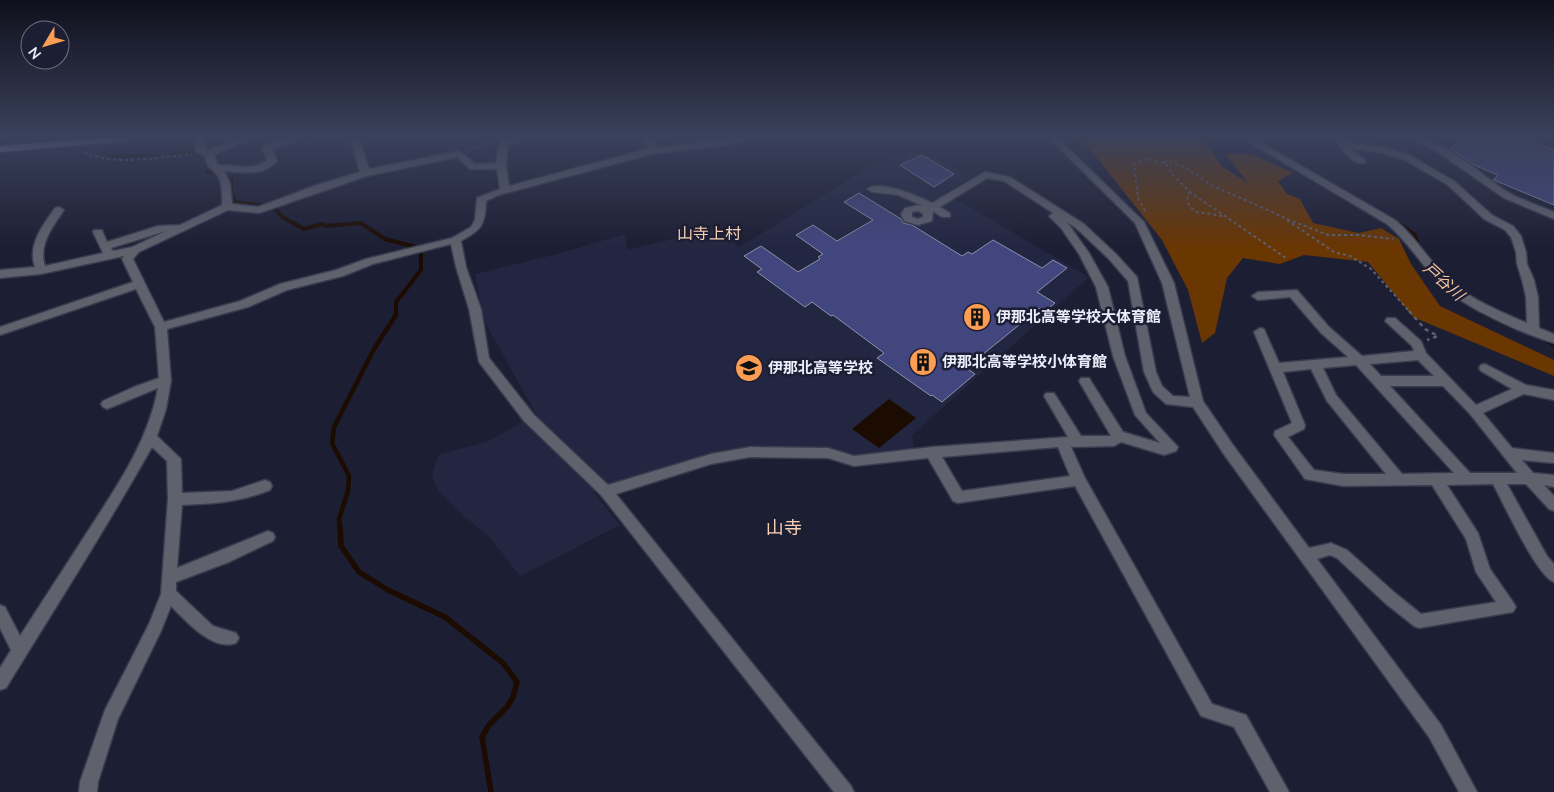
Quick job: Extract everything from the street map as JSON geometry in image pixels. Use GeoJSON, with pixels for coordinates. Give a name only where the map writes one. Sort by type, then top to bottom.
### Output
{"type":"FeatureCollection","features":[{"type":"Feature","properties":{"kind":"street"},"geometry":{"type":"LineString","coordinates":[[223,175],[228,193],[227,207]]}},
{"type":"Feature","properties":{"kind":"street"},"geometry":{"type":"LineString","coordinates":[[107,251],[135,250],[227,207],[259,210],[320,187],[360,175]]}},
{"type":"Feature","properties":{"kind":"street"},"geometry":{"type":"LineString","coordinates":[[502,175],[504,190]]}},
{"type":"Feature","properties":{"kind":"street"},"geometry":{"type":"LineString","coordinates":[[161,328],[244,304],[284,288],[340,273],[370,261],[455,240],[475,229],[480,220],[481,200],[504,190],[563,175]]}},
{"type":"Feature","properties":{"kind":"street"},"geometry":{"type":"LineString","coordinates":[[929,208],[985,175],[1007,179],[1080,226],[1112,256],[1133,280],[1150,372],[1157,389],[1170,400],[1197,402]]}},
{"type":"Feature","properties":{"kind":"street"},"geometry":{"type":"LineString","coordinates":[[1091,175],[1139,222],[1168,283],[1197,402],[1228,449],[1435,731],[1468,792]]}},
{"type":"Feature","properties":{"kind":"street"},"geometry":{"type":"LineString","coordinates":[[1310,175],[1391,222],[1449,286],[1492,314],[1554,340]]}},
{"type":"Feature","properties":{"kind":"street"},"geometry":{"type":"LineString","coordinates":[[1437,175],[1451,183],[1488,217],[1509,228],[1516,236],[1532,297],[1533,331]]}},
{"type":"Feature","properties":{"kind":"street"},"geometry":{"type":"LineString","coordinates":[[1478,175],[1508,196],[1554,216]]}},
{"type":"Feature","properties":{"kind":"street"},"geometry":{"type":"LineString","coordinates":[[872,189],[890,189],[946,215]]}},
{"type":"Feature","properties":{"kind":"street"},"geometry":{"type":"LineString","coordinates":[[1036,197],[1065,226],[1084,253],[1102,287],[1118,356],[1142,415],[1171,447],[1164,450],[1118,436],[1085,382]]}},
{"type":"Feature","properties":{"kind":"street"},"geometry":{"type":"LineString","coordinates":[[41,270],[36,261],[42,234],[59,210]]}},
{"type":"Feature","properties":{"kind":"street"},"geometry":{"type":"LineString","coordinates":[[1,276],[41,270],[107,251],[158,229],[186,226]]}},
{"type":"Feature","properties":{"kind":"street"},"geometry":{"type":"LineString","coordinates":[[98,232],[107,251]]}},
{"type":"Feature","properties":{"kind":"street"},"geometry":{"type":"LineString","coordinates":[[455,240],[461,267],[475,309],[483,359],[529,418],[606,491],[845,792]]}},
{"type":"Feature","properties":{"kind":"street"},"geometry":{"type":"LineString","coordinates":[[0,682],[110,509],[150,438],[160,409],[164,381],[161,328],[127,259],[135,250]]}},
{"type":"Feature","properties":{"kind":"street"},"geometry":{"type":"LineString","coordinates":[[0,331],[139,284]]}},
{"type":"Feature","properties":{"kind":"street"},"geometry":{"type":"LineString","coordinates":[[1258,296],[1293,293],[1325,330],[1358,359],[1467,479]]}},
{"type":"Feature","properties":{"kind":"street"},"geometry":{"type":"LineString","coordinates":[[1390,321],[1419,349],[1554,505]]}},
{"type":"Feature","properties":{"kind":"street"},"geometry":{"type":"LineString","coordinates":[[1260,332],[1299,425],[1280,435],[1310,476],[1343,480],[1529,478],[1554,481]]}},
{"type":"Feature","properties":{"kind":"street"},"geometry":{"type":"LineString","coordinates":[[1274,368],[1358,359],[1419,349]]}},
{"type":"Feature","properties":{"kind":"street"},"geometry":{"type":"LineString","coordinates":[[1315,364],[1331,398],[1399,480]]}},
{"type":"Feature","properties":{"kind":"street"},"geometry":{"type":"LineString","coordinates":[[1485,368],[1523,389],[1554,395]]}},
{"type":"Feature","properties":{"kind":"street"},"geometry":{"type":"LineString","coordinates":[[107,404],[164,381]]}},
{"type":"Feature","properties":{"kind":"street"},"geometry":{"type":"LineString","coordinates":[[1378,381],[1445,381]]}},
{"type":"Feature","properties":{"kind":"street"},"geometry":{"type":"LineString","coordinates":[[1474,411],[1523,389]]}},
{"type":"Feature","properties":{"kind":"street"},"geometry":{"type":"LineString","coordinates":[[1050,396],[1078,442]]}},
{"type":"Feature","properties":{"kind":"street"},"geometry":{"type":"LineString","coordinates":[[606,491],[710,459],[750,452],[828,453],[854,461],[932,452],[1062,442],[1114,441],[1118,436]]}},
{"type":"Feature","properties":{"kind":"street"},"geometry":{"type":"LineString","coordinates":[[88,792],[89,782],[112,716],[156,626],[169,586],[176,498],[174,460],[150,438]]}},
{"type":"Feature","properties":{"kind":"street"},"geometry":{"type":"LineString","coordinates":[[1062,442],[1079,480],[1207,710],[1240,721],[1280,792]]}},
{"type":"Feature","properties":{"kind":"street"},"geometry":{"type":"LineString","coordinates":[[932,452],[958,497],[1079,480]]}},
{"type":"Feature","properties":{"kind":"street"},"geometry":{"type":"LineString","coordinates":[[1508,453],[1554,458]]}},
{"type":"Feature","properties":{"kind":"street"},"geometry":{"type":"LineString","coordinates":[[1306,555],[1330,549],[1342,554],[1418,621],[1508,607],[1482,572],[1473,537],[1436,479]]}},
{"type":"Feature","properties":{"kind":"street"},"geometry":{"type":"LineString","coordinates":[[1496,479],[1542,561],[1554,575]]}},
{"type":"Feature","properties":{"kind":"street"},"geometry":{"type":"LineString","coordinates":[[176,498],[232,498],[252,493],[265,486]]}},
{"type":"Feature","properties":{"kind":"street"},"geometry":{"type":"LineString","coordinates":[[169,586],[224,557],[268,537]]}},
{"type":"Feature","properties":{"kind":"street"},"geometry":{"type":"LineString","coordinates":[[169,586],[209,632],[230,638]]}},
{"type":"Feature","properties":{"kind":"street"},"geometry":{"type":"LineString","coordinates":[[0,612],[20,651]]}},
{"type":"Feature","properties":{"kind":"path"},"geometry":{"type":"LineString","coordinates":[[1135,175],[1138,198],[1146,214]]}},
{"type":"Feature","properties":{"kind":"path"},"geometry":{"type":"LineString","coordinates":[[1173,175],[1190,192],[1286,258]]}},
{"type":"Feature","properties":{"kind":"path"},"geometry":{"type":"LineString","coordinates":[[1196,175],[1211,185],[1328,235],[1359,235],[1416,250]]}},
{"type":"Feature","properties":{"kind":"path"},"geometry":{"type":"LineString","coordinates":[[1190,192],[1187,195],[1189,206],[1197,212],[1225,216]]}},
{"type":"Feature","properties":{"kind":"path"},"geometry":{"type":"LineString","coordinates":[[1281,216],[1322,245],[1334,252],[1350,256],[1371,269],[1424,329],[1438,336],[1419,349]]}},
{"type":"Feature","properties":{"kind":"shaded area","name":"伊那北高等学校"},"geometry":{"type":"Polygon","coordinates":[[[856,175],[971,175],[973,176],[945,193],[1089,277],[912,435],[914,448],[854,461],[786,452],[711,459],[593,492],[620,525],[520,576],[489,536],[466,518],[438,491],[432,475],[438,455],[489,441],[536,414],[485,322],[475,274],[557,254],[625,234],[627,250],[724,227],[738,248],[856,175]]]}},
{"type":"Feature","properties":{"kind":"shaded area"},"geometry":{"type":"Polygon","coordinates":[[[1111,175],[1235,175],[1248,183],[1242,175],[1289,175],[1278,181],[1287,194],[1300,199],[1313,223],[1359,233],[1381,228],[1399,239],[1411,264],[1440,306],[1554,360],[1554,376],[1413,317],[1368,262],[1304,255],[1280,264],[1243,258],[1227,278],[1215,333],[1202,343],[1188,290],[1162,240],[1111,175]]]}},
{"type":"Feature","properties":{"kind":"shaded area"},"geometry":{"type":"Polygon","coordinates":[[[889,399],[916,418],[879,448],[852,429],[889,399]]]}},
{"type":"Feature","properties":{"kind":"building"},"geometry":{"type":"Polygon","coordinates":[[[915,175],[953,175],[934,187],[915,175]]]}},
{"type":"Feature","properties":{"kind":"building"},"geometry":{"type":"Polygon","coordinates":[[[1498,175],[1554,175],[1554,205],[1493,180],[1498,175]]]}},
{"type":"Feature","properties":{"kind":"building"},"geometry":{"type":"Polygon","coordinates":[[[859,193],[901,219],[903,223],[912,225],[962,256],[968,252],[972,254],[993,240],[1042,268],[1053,260],[1067,268],[1037,292],[1055,303],[1045,311],[1040,308],[966,368],[975,374],[942,402],[877,358],[884,353],[833,315],[831,316],[812,302],[805,307],[757,272],[762,269],[744,256],[761,246],[798,272],[820,259],[818,257],[823,254],[796,235],[813,225],[837,241],[873,220],[844,202],[859,193]]]}},
{"type":"Feature","properties":{"kind":"waterway"},"geometry":{"type":"LineString","coordinates":[[231,179],[231,192],[235,202],[266,206]]}},
{"type":"Feature","properties":{"kind":"waterway"},"geometry":{"type":"LineString","coordinates":[[275,208],[281,216],[304,229],[322,224],[327,226],[361,223],[385,239],[416,247]]}},
{"type":"Feature","properties":{"kind":"waterway","name":"戸谷川"},"geometry":{"type":"LineString","coordinates":[[1391,218],[1415,235],[1420,251]]}},
{"type":"Feature","properties":{"kind":"waterway"},"geometry":{"type":"LineString","coordinates":[[340,527],[339,519],[348,491],[349,476],[332,443],[334,427],[374,349],[396,315],[396,302],[421,270],[421,254]]}},
{"type":"Feature","properties":{"kind":"waterway","name":"戸谷川"},"geometry":{"type":"LineString","coordinates":[[1482,312],[1504,323]]}},
{"type":"Feature","properties":{"kind":"waterway","name":"戸谷川"},"geometry":{"type":"LineString","coordinates":[[1544,339],[1554,344]]}},
{"type":"Feature","properties":{"kind":"waterway"},"geometry":{"type":"LineString","coordinates":[[340,526],[341,546],[359,572],[388,590],[445,617],[503,663],[517,682],[513,697],[507,707],[489,725],[482,737],[491,792]]}},
{"type":"Feature","properties":{"kind":"place","name":"伊那北高等学校大体育館"},"geometry":{"type":"Point","coordinates":[977,317]}},
{"type":"Feature","properties":{"kind":"place","name":"伊那北高等学校小体育館"},"geometry":{"type":"Point","coordinates":[923,362]}},
{"type":"Feature","properties":{"kind":"place","name":"伊那北高等学校"},"geometry":{"type":"Point","coordinates":[749,368]}},
{"type":"Feature","properties":{"kind":"district","name":"山寺上村"},"geometry":{"type":"Point","coordinates":[709,233]}},
{"type":"Feature","properties":{"kind":"district","name":"山寺"},"geometry":{"type":"Point","coordinates":[784,528]}}]}
